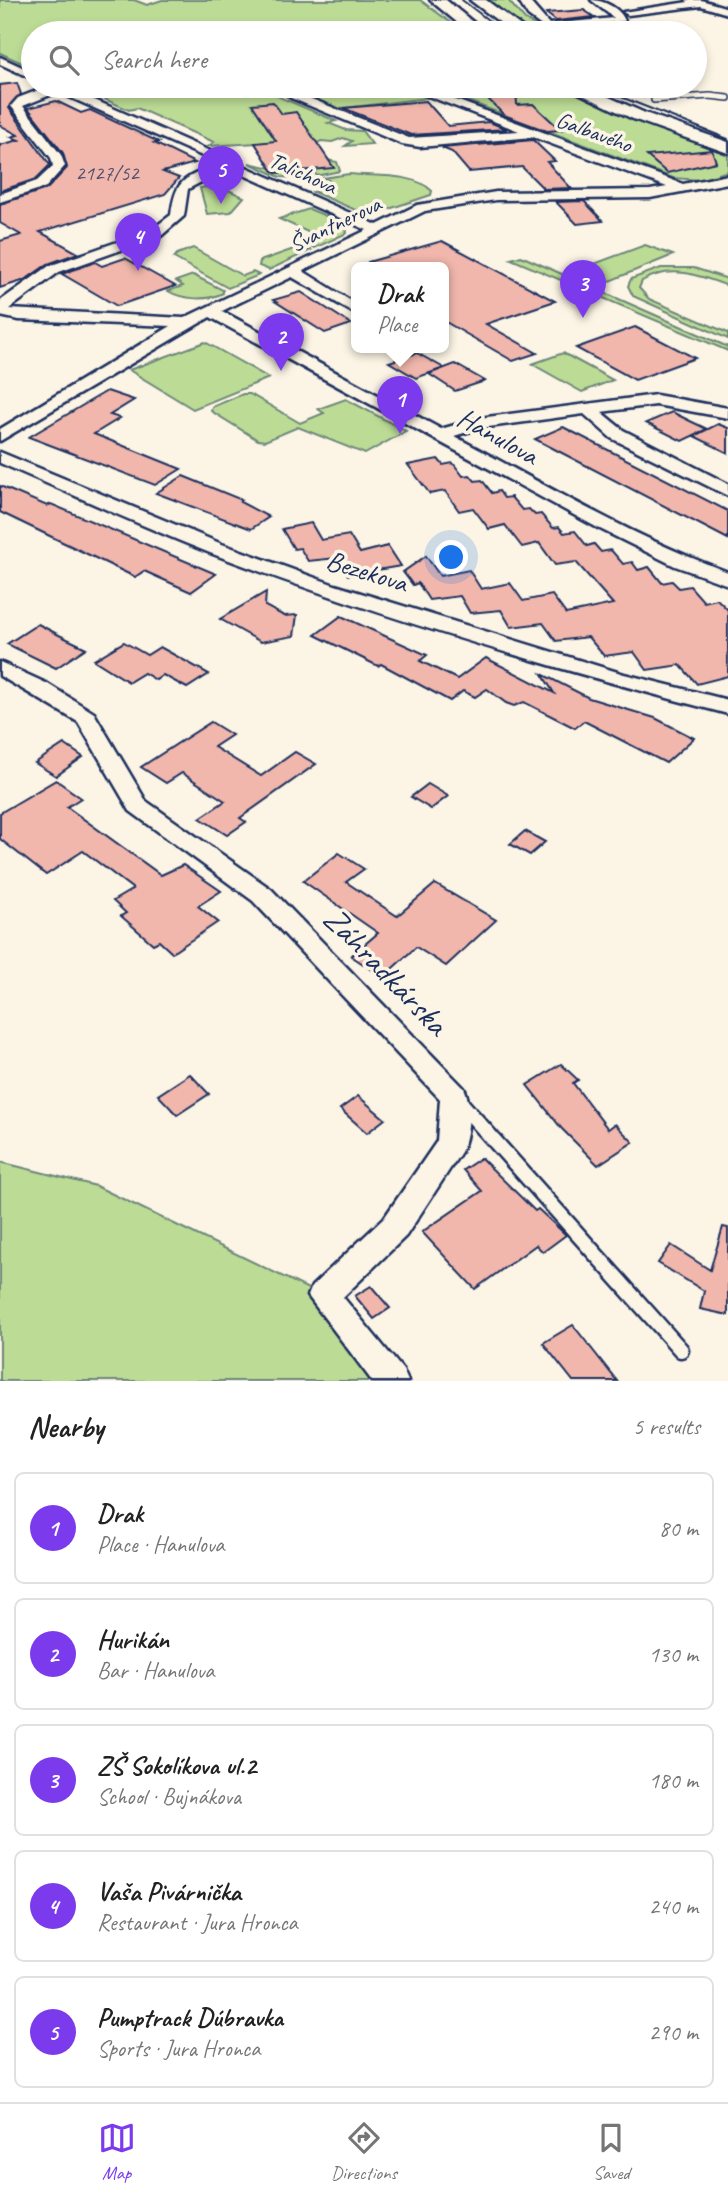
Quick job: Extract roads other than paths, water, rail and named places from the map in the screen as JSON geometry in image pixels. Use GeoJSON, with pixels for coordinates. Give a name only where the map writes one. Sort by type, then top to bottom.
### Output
{"type":"FeatureCollection","features":[{"type":"Feature","properties":{"kind":"main road"},"geometry":{"type":"LineString","coordinates":[[437,0],[464,21]]}},
{"type":"Feature","properties":{"kind":"main road"},"geometry":{"type":"LineString","coordinates":[[477,0],[506,21]]}},
{"type":"Feature","properties":{"kind":"main road"},"geometry":{"type":"LineString","coordinates":[[599,98],[639,116],[728,148]]}},
{"type":"Feature","properties":{"kind":"main road"},"geometry":{"type":"LineString","coordinates":[[650,98],[686,113]]}},
{"type":"Feature","properties":{"kind":"street"},"geometry":{"type":"LineString","coordinates":[[523,0],[540,21]]}},
{"type":"Feature","properties":{"kind":"street"},"geometry":{"type":"LineString","coordinates":[[596,0],[620,18],[620,21]]}},
{"type":"Feature","properties":{"kind":"street"},"geometry":{"type":"LineString","coordinates":[[628,12],[694,2],[728,11]]}},
{"type":"Feature","properties":{"kind":"street"},"geometry":{"type":"LineString","coordinates":[[0,60],[21,70]]}},
{"type":"Feature","properties":{"kind":"street"},"geometry":{"type":"LineString","coordinates":[[0,198],[43,184],[59,166],[57,158],[17,106],[27,98]]}},
{"type":"Feature","properties":{"kind":"street","name":"Talichova"},"geometry":{"type":"LineString","coordinates":[[81,98],[376,229]]}},
{"type":"Feature","properties":{"kind":"street"},"geometry":{"type":"LineString","coordinates":[[300,98],[406,141],[436,143],[535,133]]}},
{"type":"Feature","properties":{"kind":"street","name":"Galbavého"},"geometry":{"type":"LineString","coordinates":[[440,98],[687,189]]}},
{"type":"Feature","properties":{"kind":"street"},"geometry":{"type":"LineString","coordinates":[[0,310],[54,269],[162,230],[177,216],[180,191],[184,186],[228,163]]}},
{"type":"Feature","properties":{"kind":"street","name":"Švantnerova"},"geometry":{"type":"LineString","coordinates":[[0,436],[209,310],[422,208],[469,198],[635,195],[687,189],[728,179]]}},
{"type":"Feature","properties":{"kind":"street"},"geometry":{"type":"LineString","coordinates":[[291,270],[351,307]]}},
{"type":"Feature","properties":{"kind":"street"},"geometry":{"type":"LineString","coordinates":[[0,310],[19,316],[154,318],[186,323]]}},
{"type":"Feature","properties":{"kind":"street","name":"Hanulova"},"geometry":{"type":"LineString","coordinates":[[209,310],[602,523],[682,562],[728,579]]}},
{"type":"Feature","properties":{"kind":"street"},"geometry":{"type":"LineString","coordinates":[[440,435],[479,423],[585,407],[656,400],[728,413]]}},
{"type":"Feature","properties":{"kind":"street"},"geometry":{"type":"LineString","coordinates":[[585,407],[617,434],[728,491]]}},
{"type":"Feature","properties":{"kind":"street","name":"Bezekova"},"geometry":{"type":"LineString","coordinates":[[0,457],[215,548],[328,589],[617,678],[728,707]]}},
{"type":"Feature","properties":{"kind":"street","name":"Záhradkárska"},"geometry":{"type":"LineString","coordinates":[[0,668],[41,688],[86,718],[138,806],[262,895],[454,1096]]}},
{"type":"Feature","properties":{"kind":"street"},"geometry":{"type":"LineString","coordinates":[[392,1381],[323,1296],[394,1227],[452,1144],[454,1096]]}},
{"type":"Feature","properties":{"kind":"lane"},"geometry":{"type":"LineString","coordinates":[[707,94],[728,91]]}},
{"type":"Feature","properties":{"kind":"lane"},"geometry":{"type":"LineString","coordinates":[[712,93],[728,98]]}},
{"type":"Feature","properties":{"kind":"lane"},"geometry":{"type":"LineString","coordinates":[[656,98],[682,101],[693,98]]}},
{"type":"Feature","properties":{"kind":"lane"},"geometry":{"type":"LineString","coordinates":[[454,1096],[681,1350]]}},
{"type":"Feature","properties":{"kind":"tram line"},"geometry":{"type":"LineString","coordinates":[[462,0],[489,21]]}},
{"type":"Feature","properties":{"kind":"tram line"},"geometry":{"type":"LineString","coordinates":[[624,98],[728,139]]}},
{"type":"Feature","properties":{"kind":"place","name":"Pumptrack Dúbravka"},"geometry":{"type":"Point","coordinates":[221,204]}},
{"type":"Feature","properties":{"kind":"place","name":"Vaša Pivárnička"},"geometry":{"type":"Point","coordinates":[138,271]}},
{"type":"Feature","properties":{"kind":"place","name":"ZŠ Sokolíkova ul.2"},"geometry":{"type":"Point","coordinates":[583,318]}},
{"type":"Feature","properties":{"kind":"place","name":"Hurikán"},"geometry":{"type":"Point","coordinates":[281,371]}},
{"type":"Feature","properties":{"kind":"place","name":"Drak"},"geometry":{"type":"Point","coordinates":[400,434]}}]}
